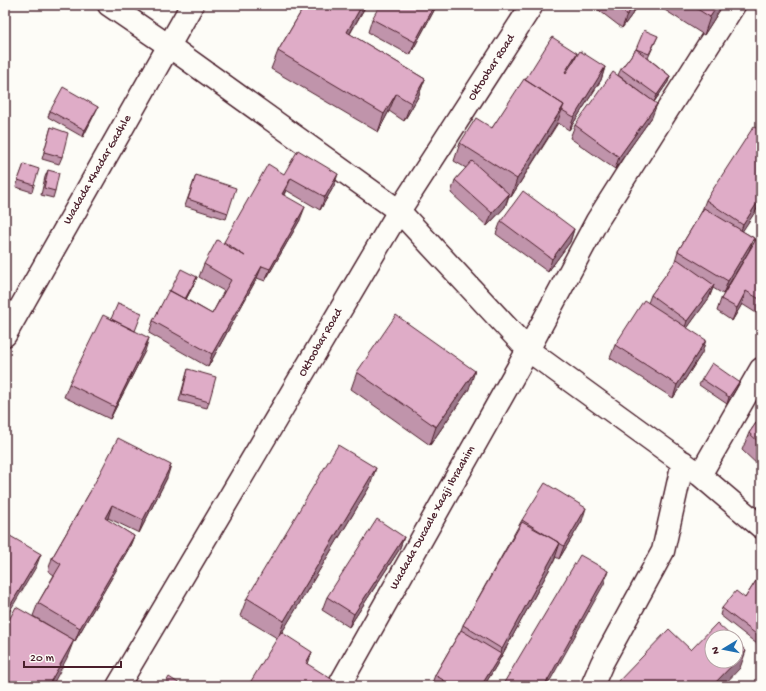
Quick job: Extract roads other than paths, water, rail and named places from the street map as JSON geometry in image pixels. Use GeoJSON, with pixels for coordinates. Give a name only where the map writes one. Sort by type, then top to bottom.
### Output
{"type":"FeatureCollection","features":[{"type":"Feature","properties":{"kind":"street"},"geometry":{"type":"LineString","coordinates":[[109,5],[169,46],[399,211],[528,350],[683,462],[761,527]]}},
{"type":"Feature","properties":{"kind":"street","name":"Wadada Khadar Gadhle"},"geometry":{"type":"LineString","coordinates":[[5,335],[192,5]]}},
{"type":"Feature","properties":{"kind":"street","name":"Oktoobar Road"},"geometry":{"type":"LineString","coordinates":[[118,686],[399,211],[532,5]]}},
{"type":"Feature","properties":{"kind":"street","name":"Wadada Ducaale Xaaji Ibraahim"},"geometry":{"type":"LineString","coordinates":[[339,686],[528,350],[597,221],[734,5]]}},
{"type":"Feature","properties":{"kind":"street"},"geometry":{"type":"LineString","coordinates":[[700,475],[761,369]]}},
{"type":"Feature","properties":{"kind":"street"},"geometry":{"type":"LineString","coordinates":[[592,686],[602,663],[663,551],[683,462]]}}]}
